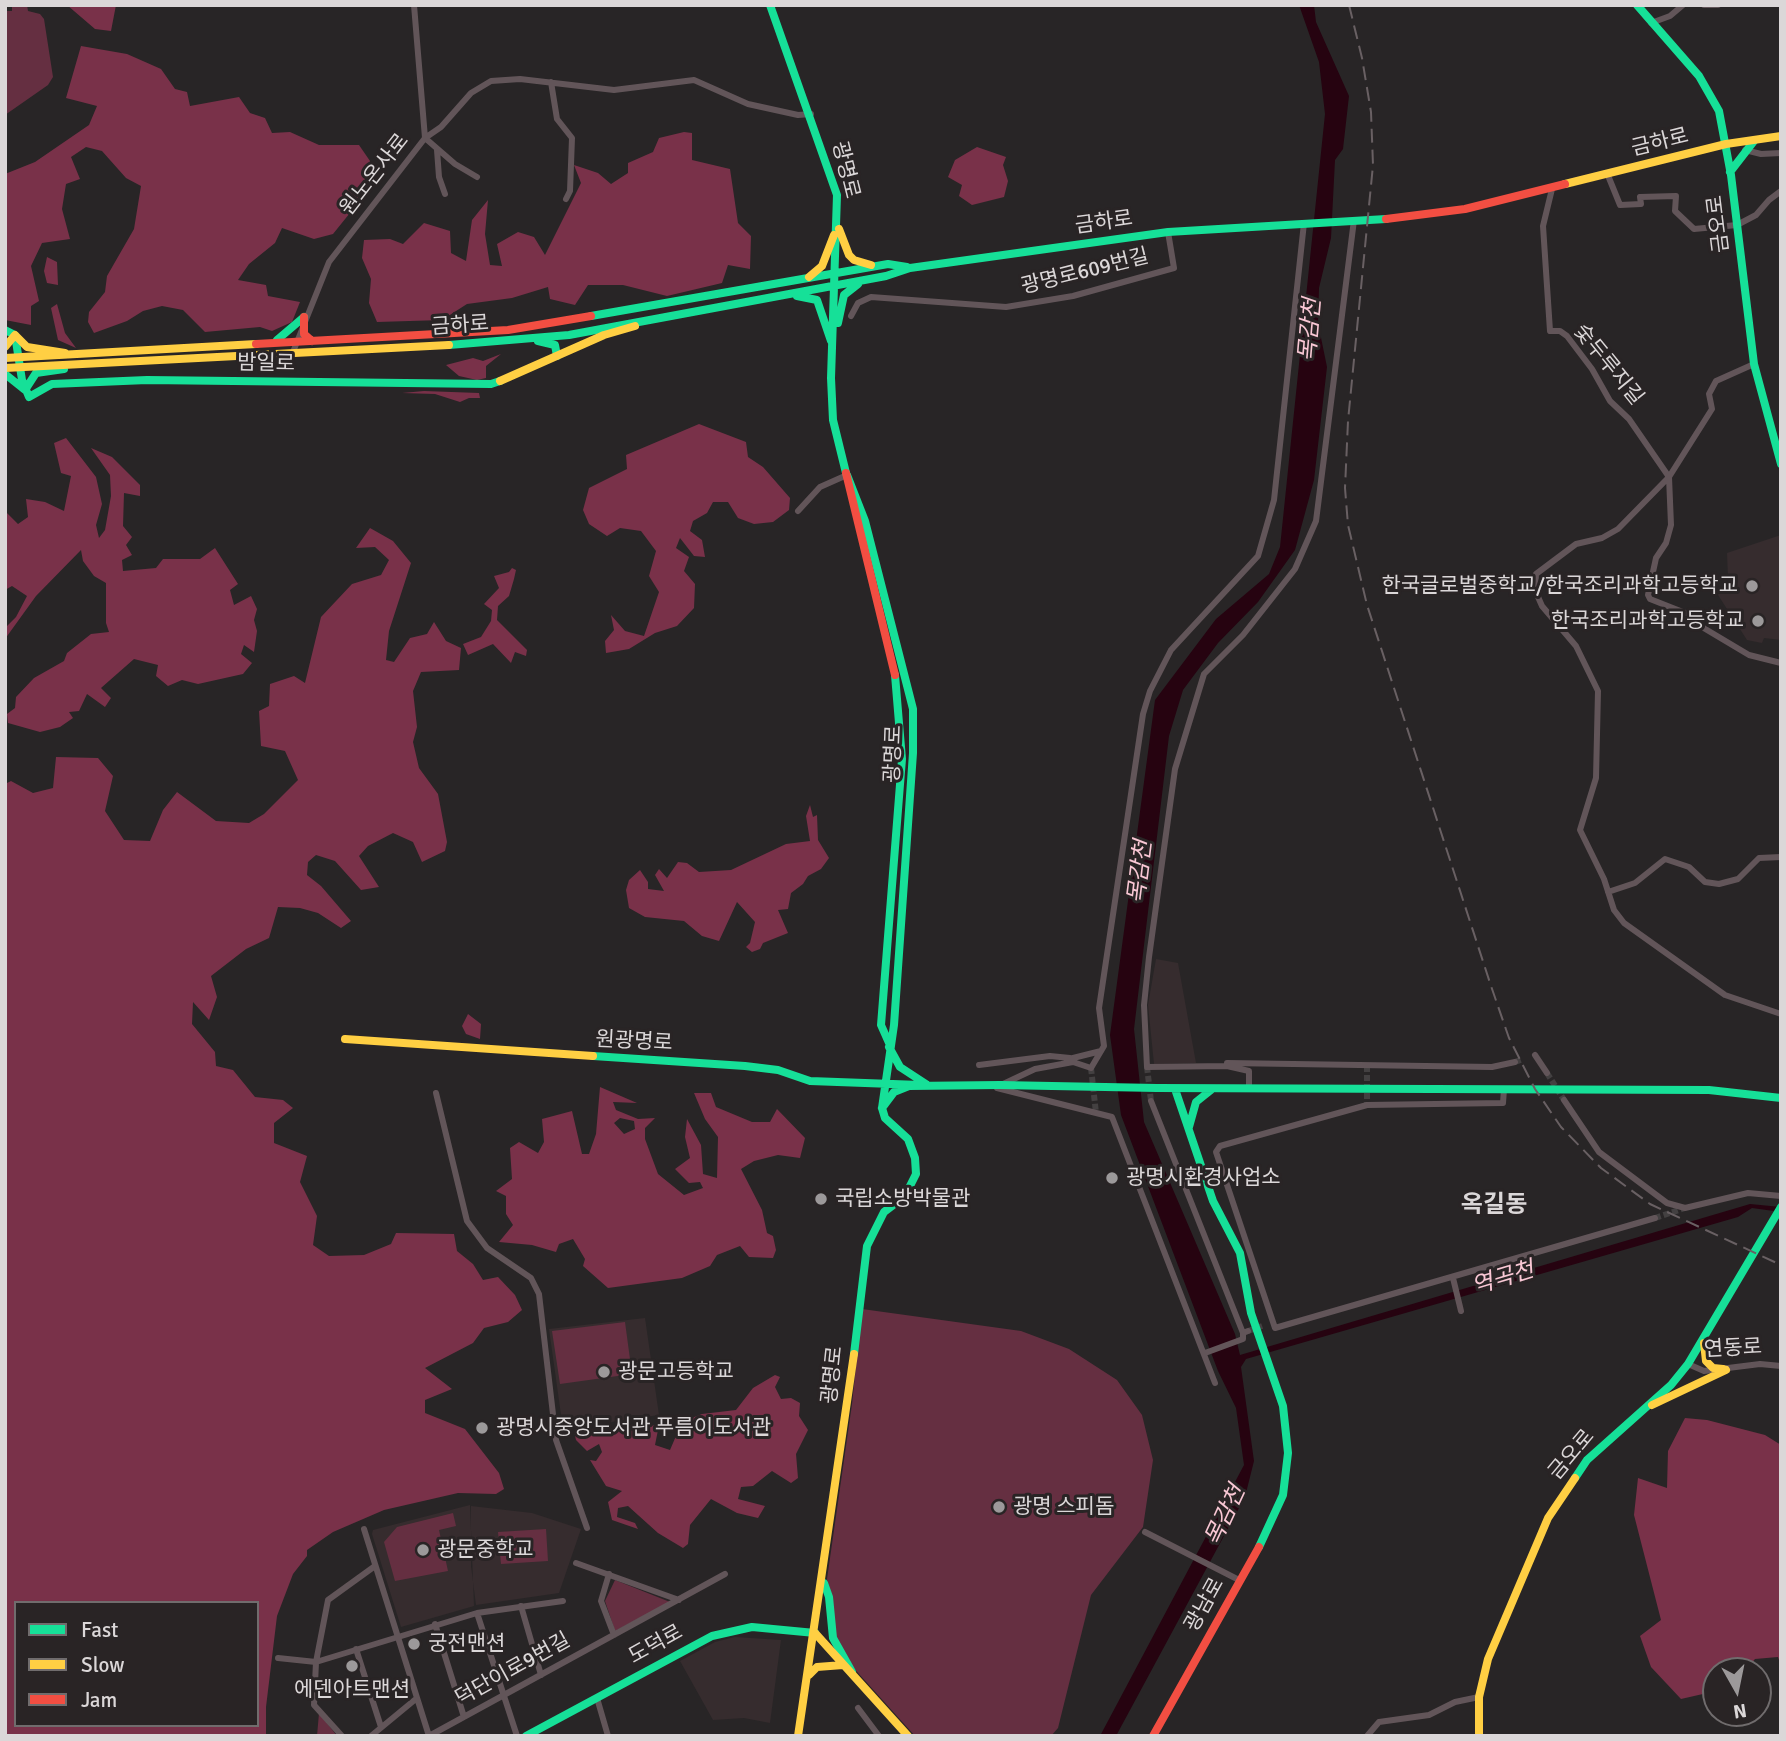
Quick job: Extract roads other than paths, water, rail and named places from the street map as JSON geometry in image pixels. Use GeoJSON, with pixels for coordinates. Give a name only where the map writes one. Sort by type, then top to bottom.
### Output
{"type":"FeatureCollection","features":[{"type":"Feature","properties":{"kind":"main road","name":"광명로"},"geometry":{"type":"LineString","coordinates":[[770,5],[835,187],[837,226],[833,420],[847,475],[865,521],[913,709],[913,753],[894,1026],[888,1045],[882,1108],[885,1118],[908,1139],[915,1158],[916,1174],[905,1196],[884,1212],[867,1246],[815,1633],[797,1736]]}},
{"type":"Feature","properties":{"kind":"main road","name":"금오로"},"geometry":{"type":"LineString","coordinates":[[1637,5],[1708,87],[1719,111],[1730,172],[1754,364],[1781,464]]}},
{"type":"Feature","properties":{"kind":"main road","name":"금하로"},"geometry":{"type":"LineString","coordinates":[[5,358],[76,360],[293,352],[525,339],[864,281],[910,268],[1168,232],[1417,216],[1552,189],[1726,144],[1781,136]]}},
{"type":"Feature","properties":{"kind":"main road"},"geometry":{"type":"LineString","coordinates":[[1730,172],[1755,139]]}},
{"type":"Feature","properties":{"kind":"main road"},"geometry":{"type":"LineString","coordinates":[[837,226],[854,260],[876,266]]}},
{"type":"Feature","properties":{"kind":"main road"},"geometry":{"type":"LineString","coordinates":[[799,281],[822,266],[837,226]]}},
{"type":"Feature","properties":{"kind":"main road","name":"금하로"},"geometry":{"type":"LineString","coordinates":[[5,368],[273,342],[508,330],[888,264],[910,268]]}},
{"type":"Feature","properties":{"kind":"main road"},"geometry":{"type":"LineString","coordinates":[[833,347],[844,295],[864,281]]}},
{"type":"Feature","properties":{"kind":"main road"},"geometry":{"type":"LineString","coordinates":[[788,294],[817,300],[833,347]]}},
{"type":"Feature","properties":{"kind":"main road"},"geometry":{"type":"LineString","coordinates":[[574,348],[633,309]]}},
{"type":"Feature","properties":{"kind":"main road"},"geometry":{"type":"LineString","coordinates":[[304,317],[304,334],[312,341]]}},
{"type":"Feature","properties":{"kind":"main road"},"geometry":{"type":"LineString","coordinates":[[273,342],[285,336],[304,317]]}},
{"type":"Feature","properties":{"kind":"main road"},"geometry":{"type":"LineString","coordinates":[[574,348],[661,317]]}},
{"type":"Feature","properties":{"kind":"main road"},"geometry":{"type":"LineString","coordinates":[[5,330],[27,346],[76,360]]}},
{"type":"Feature","properties":{"kind":"main road"},"geometry":{"type":"LineString","coordinates":[[5,347],[15,335]]}},
{"type":"Feature","properties":{"kind":"main road"},"geometry":{"type":"LineString","coordinates":[[15,335],[25,390]]}},
{"type":"Feature","properties":{"kind":"main road"},"geometry":{"type":"LineString","coordinates":[[525,339],[555,345],[557,356]]}},
{"type":"Feature","properties":{"kind":"main road","name":"밤일로"},"geometry":{"type":"LineString","coordinates":[[25,390],[29,397],[52,384],[147,380],[491,384],[512,378],[574,348]]}},
{"type":"Feature","properties":{"kind":"main road"},"geometry":{"type":"LineString","coordinates":[[25,390],[36,373],[76,360]]}},
{"type":"Feature","properties":{"kind":"main road"},"geometry":{"type":"LineString","coordinates":[[5,374],[25,390]]}},
{"type":"Feature","properties":{"kind":"main road","name":"광명로"},"geometry":{"type":"LineString","coordinates":[[847,475],[850,500],[895,676],[901,722],[902,759],[881,1025],[888,1045]]}},
{"type":"Feature","properties":{"kind":"main road","name":"원광명로"},"geometry":{"type":"LineString","coordinates":[[345,1039],[745,1066],[778,1070],[810,1081],[884,1085],[1709,1090],[1781,1098]]}},
{"type":"Feature","properties":{"kind":"main road"},"geometry":{"type":"LineString","coordinates":[[888,1045],[900,1067],[924,1085]]}},
{"type":"Feature","properties":{"kind":"main road"},"geometry":{"type":"LineString","coordinates":[[882,1108],[894,1092],[924,1085]]}},
{"type":"Feature","properties":{"kind":"main road"},"geometry":{"type":"LineString","coordinates":[[1175,1088],[1189,1130]]}},
{"type":"Feature","properties":{"kind":"main road"},"geometry":{"type":"LineString","coordinates":[[1189,1130],[1196,1102],[1203,1093],[1216,1088]]}},
{"type":"Feature","properties":{"kind":"main road","name":"광남로"},"geometry":{"type":"LineString","coordinates":[[1153,1736],[1272,1525],[1287,1473],[1287,1426],[1251,1313],[1240,1253],[1213,1201],[1189,1130]]}},
{"type":"Feature","properties":{"kind":"main road","name":"금오로"},"geometry":{"type":"LineString","coordinates":[[1479,1736],[1479,1697],[1497,1634],[1548,1518],[1587,1460],[1671,1385],[1688,1364],[1781,1207]]}},
{"type":"Feature","properties":{"kind":"main road"},"geometry":{"type":"LineString","coordinates":[[1705,1338],[1706,1361],[1713,1368],[1726,1370]]}},
{"type":"Feature","properties":{"kind":"main road"},"geometry":{"type":"LineString","coordinates":[[1637,1413],[1726,1370]]}},
{"type":"Feature","properties":{"kind":"main road"},"geometry":{"type":"LineString","coordinates":[[822,1580],[829,1597],[833,1638],[853,1675]]}},
{"type":"Feature","properties":{"kind":"main road","name":"도덕로"},"geometry":{"type":"LineString","coordinates":[[526,1736],[700,1641],[725,1631],[752,1628],[815,1633]]}},
{"type":"Feature","properties":{"kind":"main road"},"geometry":{"type":"LineString","coordinates":[[815,1633],[908,1736]]}},
{"type":"Feature","properties":{"kind":"main road"},"geometry":{"type":"LineString","coordinates":[[807,1681],[817,1667],[843,1665]]}},
{"type":"Feature","properties":{"kind":"street","name":"원노온사로"},"geometry":{"type":"LineString","coordinates":[[293,352],[304,317],[329,262],[425,138],[414,5]]}},
{"type":"Feature","properties":{"kind":"street"},"geometry":{"type":"LineString","coordinates":[[1651,23],[1670,16],[1683,5]]}},
{"type":"Feature","properties":{"kind":"street"},"geometry":{"type":"LineString","coordinates":[[1704,5],[1718,5]]}},
{"type":"Feature","properties":{"kind":"street"},"geometry":{"type":"LineString","coordinates":[[477,177],[437,150],[425,138],[441,127],[480,85],[508,79],[614,90],[694,80],[748,104],[798,115],[811,114]]}},
{"type":"Feature","properties":{"kind":"street"},"geometry":{"type":"LineString","coordinates":[[551,82],[557,119],[572,138],[570,191],[566,199]]}},
{"type":"Feature","properties":{"kind":"street"},"geometry":{"type":"LineString","coordinates":[[437,150],[439,177],[445,194]]}},
{"type":"Feature","properties":{"kind":"street"},"geometry":{"type":"LineString","coordinates":[[1745,150],[1760,154],[1781,153]]}},
{"type":"Feature","properties":{"kind":"street"},"geometry":{"type":"LineString","coordinates":[[1608,173],[1620,205],[1641,204],[1640,197],[1676,196],[1675,211],[1694,229],[1737,225],[1756,215],[1781,191]]}},
{"type":"Feature","properties":{"kind":"street","name":"숯두루지길"},"geometry":{"type":"LineString","coordinates":[[1552,189],[1543,226],[1550,331],[1560,331],[1567,336],[1592,369],[1610,401],[1633,424],[1669,477]]}},
{"type":"Feature","properties":{"kind":"street"},"geometry":{"type":"LineString","coordinates":[[1276,1066],[1249,1071],[1215,1066],[1147,1067],[1144,1005],[1175,769],[1204,674],[1243,635],[1296,569],[1316,521],[1354,220]]}},
{"type":"Feature","properties":{"kind":"street"},"geometry":{"type":"LineString","coordinates":[[979,1065],[1050,1056],[1091,1068],[1104,1046],[1099,1008],[1105,953],[1143,714],[1150,691],[1171,650],[1191,625],[1258,556],[1275,500],[1304,223]]}},
{"type":"Feature","properties":{"kind":"street","name":"광명로609번길"},"geometry":{"type":"LineString","coordinates":[[851,316],[858,303],[871,297],[1006,307],[1073,296],[1174,268],[1168,232]]}},
{"type":"Feature","properties":{"kind":"street"},"geometry":{"type":"LineString","coordinates":[[1754,364],[1716,381],[1709,394],[1712,409],[1669,477],[1618,529],[1602,538],[1576,544],[1536,575],[1538,598],[1576,646],[1598,691],[1596,778],[1580,830],[1614,911],[1624,923],[1706,982],[1732,998],[1781,1014]]}},
{"type":"Feature","properties":{"kind":"street"},"geometry":{"type":"LineString","coordinates":[[798,511],[820,487],[847,475]]}},
{"type":"Feature","properties":{"kind":"street"},"geometry":{"type":"LineString","coordinates":[[1669,477],[1671,525],[1666,543],[1654,565],[1650,599],[1688,614],[1702,627],[1749,655],[1781,663]]}},
{"type":"Feature","properties":{"kind":"street"},"geometry":{"type":"LineString","coordinates":[[1608,892],[1635,883],[1665,859],[1689,867],[1705,882],[1718,884],[1738,879],[1759,858],[1781,857]]}},
{"type":"Feature","properties":{"kind":"street"},"geometry":{"type":"LineString","coordinates":[[1000,1085],[1035,1069],[1101,1051]]}},
{"type":"Feature","properties":{"kind":"street"},"geometry":{"type":"LineString","coordinates":[[1535,1055],[1547,1073]]}},
{"type":"Feature","properties":{"kind":"street"},"geometry":{"type":"LineString","coordinates":[[1215,1066],[1229,1063],[1276,1066],[1492,1067],[1515,1062]]}},
{"type":"Feature","properties":{"kind":"street"},"geometry":{"type":"LineString","coordinates":[[1249,1071],[1250,1088]]}},
{"type":"Feature","properties":{"kind":"street"},"geometry":{"type":"LineString","coordinates":[[988,1085],[1112,1117],[1215,1384]]}},
{"type":"Feature","properties":{"kind":"street"},"geometry":{"type":"LineString","coordinates":[[1504,1089],[1503,1103],[1367,1105],[1220,1146],[1216,1152],[1275,1328],[1655,1218]]}},
{"type":"Feature","properties":{"kind":"street"},"geometry":{"type":"LineString","coordinates":[[436,1093],[467,1221],[487,1248],[531,1278],[539,1294],[556,1440],[587,1528]]}},
{"type":"Feature","properties":{"kind":"street"},"geometry":{"type":"LineString","coordinates":[[1564,1100],[1599,1152],[1667,1203],[1685,1208],[1748,1193],[1781,1196]]}},
{"type":"Feature","properties":{"kind":"street"},"geometry":{"type":"LineString","coordinates":[[1152,1101],[1245,1334],[1205,1353]]}},
{"type":"Feature","properties":{"kind":"street"},"geometry":{"type":"LineString","coordinates":[[1452,1278],[1461,1311]]}},
{"type":"Feature","properties":{"kind":"street"},"geometry":{"type":"LineString","coordinates":[[1265,1325],[1273,1322]]}},
{"type":"Feature","properties":{"kind":"street","name":"연동로"},"geometry":{"type":"LineString","coordinates":[[1688,1364],[1704,1371],[1760,1364],[1781,1366]]}},
{"type":"Feature","properties":{"kind":"street"},"geometry":{"type":"LineString","coordinates":[[363,1529],[429,1736]]}},
{"type":"Feature","properties":{"kind":"street"},"geometry":{"type":"LineString","coordinates":[[1145,1532],[1239,1580]]}},
{"type":"Feature","properties":{"kind":"street"},"geometry":{"type":"LineString","coordinates":[[576,1563],[679,1601]]}},
{"type":"Feature","properties":{"kind":"street"},"geometry":{"type":"LineString","coordinates":[[342,1736],[314,1704],[316,1662],[328,1600],[375,1566]]}},
{"type":"Feature","properties":{"kind":"street"},"geometry":{"type":"LineString","coordinates":[[609,1574],[601,1601],[614,1635]]}},
{"type":"Feature","properties":{"kind":"street","name":"덕단이로9번길"},"geometry":{"type":"LineString","coordinates":[[429,1736],[725,1574]]}},
{"type":"Feature","properties":{"kind":"street"},"geometry":{"type":"LineString","coordinates":[[278,1658],[316,1662],[477,1613],[563,1601]]}},
{"type":"Feature","properties":{"kind":"street"},"geometry":{"type":"LineString","coordinates":[[521,1606],[541,1675]]}},
{"type":"Feature","properties":{"kind":"street"},"geometry":{"type":"LineString","coordinates":[[477,1613],[516,1736]]}},
{"type":"Feature","properties":{"kind":"street"},"geometry":{"type":"LineString","coordinates":[[435,1624],[464,1717]]}},
{"type":"Feature","properties":{"kind":"street"},"geometry":{"type":"LineString","coordinates":[[356,1649],[381,1727]]}},
{"type":"Feature","properties":{"kind":"street"},"geometry":{"type":"LineString","coordinates":[[1367,1736],[1379,1722],[1429,1715],[1455,1702],[1479,1697]]}},
{"type":"Feature","properties":{"kind":"street"},"geometry":{"type":"LineString","coordinates":[[371,1736],[417,1698]]}},
{"type":"Feature","properties":{"kind":"street"},"geometry":{"type":"LineString","coordinates":[[597,1698],[608,1736]]}},
{"type":"Feature","properties":{"kind":"street"},"geometry":{"type":"LineString","coordinates":[[858,1708],[879,1736]]}},
{"type":"Feature","properties":{"kind":"water","name":"목감천"},"geometry":{"type":"Polygon","coordinates":[[[1299,5],[1314,5],[1316,22],[1349,96],[1343,149],[1335,160],[1331,238],[1319,288],[1318,323],[1327,367],[1314,480],[1295,550],[1258,602],[1218,643],[1183,690],[1169,736],[1134,1029],[1144,1122],[1235,1334],[1240,1355],[1750,1204],[1781,1207],[1781,1212],[1752,1208],[1738,1217],[1246,1359],[1241,1367],[1254,1461],[1245,1497],[1116,1736],[1100,1736],[1244,1465],[1236,1408],[1218,1371],[1121,1115],[1110,1035],[1155,700],[1216,619],[1269,574],[1280,547],[1325,114],[1319,62],[1299,5]]]}},
{"type":"Feature","properties":{"kind":"tunnel"},"geometry":{"type":"LineString","coordinates":[[1515,1062],[1523,1059]]}},
{"type":"Feature","properties":{"kind":"tunnel"},"geometry":{"type":"LineString","coordinates":[[1367,1066],[1367,1105]]}},
{"type":"Feature","properties":{"kind":"tunnel"},"geometry":{"type":"LineString","coordinates":[[1147,1067],[1151,1101]]}},
{"type":"Feature","properties":{"kind":"tunnel"},"geometry":{"type":"LineString","coordinates":[[1091,1068],[1096,1113]]}},
{"type":"Feature","properties":{"kind":"tunnel"},"geometry":{"type":"LineString","coordinates":[[1547,1073],[1564,1100]]}},
{"type":"Feature","properties":{"kind":"tunnel"},"geometry":{"type":"LineString","coordinates":[[1655,1218],[1685,1208]]}},
{"type":"Feature","properties":{"kind":"tunnel"},"geometry":{"type":"LineString","coordinates":[[1248,1331],[1265,1325]]}},
{"type":"Feature","properties":{"kind":"railway"},"geometry":{"type":"LineString","coordinates":[[1349,5],[1371,112],[1373,165],[1348,421],[1345,488],[1348,525],[1367,605],[1491,986],[1509,1038],[1535,1089],[1561,1127],[1601,1168],[1650,1204],[1781,1265]]}},
{"type":"Feature","properties":{"kind":"place","name":"한국글로벌중학교/한국조리과학고등학교"},"geometry":{"type":"Point","coordinates":[1752,586]}},
{"type":"Feature","properties":{"kind":"place","name":"한국조리과학고등학교"},"geometry":{"type":"Point","coordinates":[1758,621]}},
{"type":"Feature","properties":{"kind":"place","name":"광명시환경사업소"},"geometry":{"type":"Point","coordinates":[1112,1178]}},
{"type":"Feature","properties":{"kind":"place","name":"국립소방박물관"},"geometry":{"type":"Point","coordinates":[821,1199]}},
{"type":"Feature","properties":{"kind":"place","name":"광문고등학교"},"geometry":{"type":"Point","coordinates":[604,1372]}},
{"type":"Feature","properties":{"kind":"place","name":"광명시중앙도서관 푸름이도서관"},"geometry":{"type":"Point","coordinates":[482,1428]}},
{"type":"Feature","properties":{"kind":"place","name":"광명 스피돔"},"geometry":{"type":"Point","coordinates":[999,1507]}},
{"type":"Feature","properties":{"kind":"place","name":"광문중학교"},"geometry":{"type":"Point","coordinates":[423,1550]}},
{"type":"Feature","properties":{"kind":"place","name":"궁전맨션"},"geometry":{"type":"Point","coordinates":[414,1644]}},
{"type":"Feature","properties":{"kind":"place","name":"에덴아트맨션"},"geometry":{"type":"Point","coordinates":[352,1666]}},
{"type":"Feature","properties":{"kind":"district","name":"옥길동"},"geometry":{"type":"Point","coordinates":[1494,1206]}},
{"type":"Feature","properties":{"kind":"water label","name":"역곡천"},"geometry":{"type":"Point","coordinates":[1503,1279]}}]}
